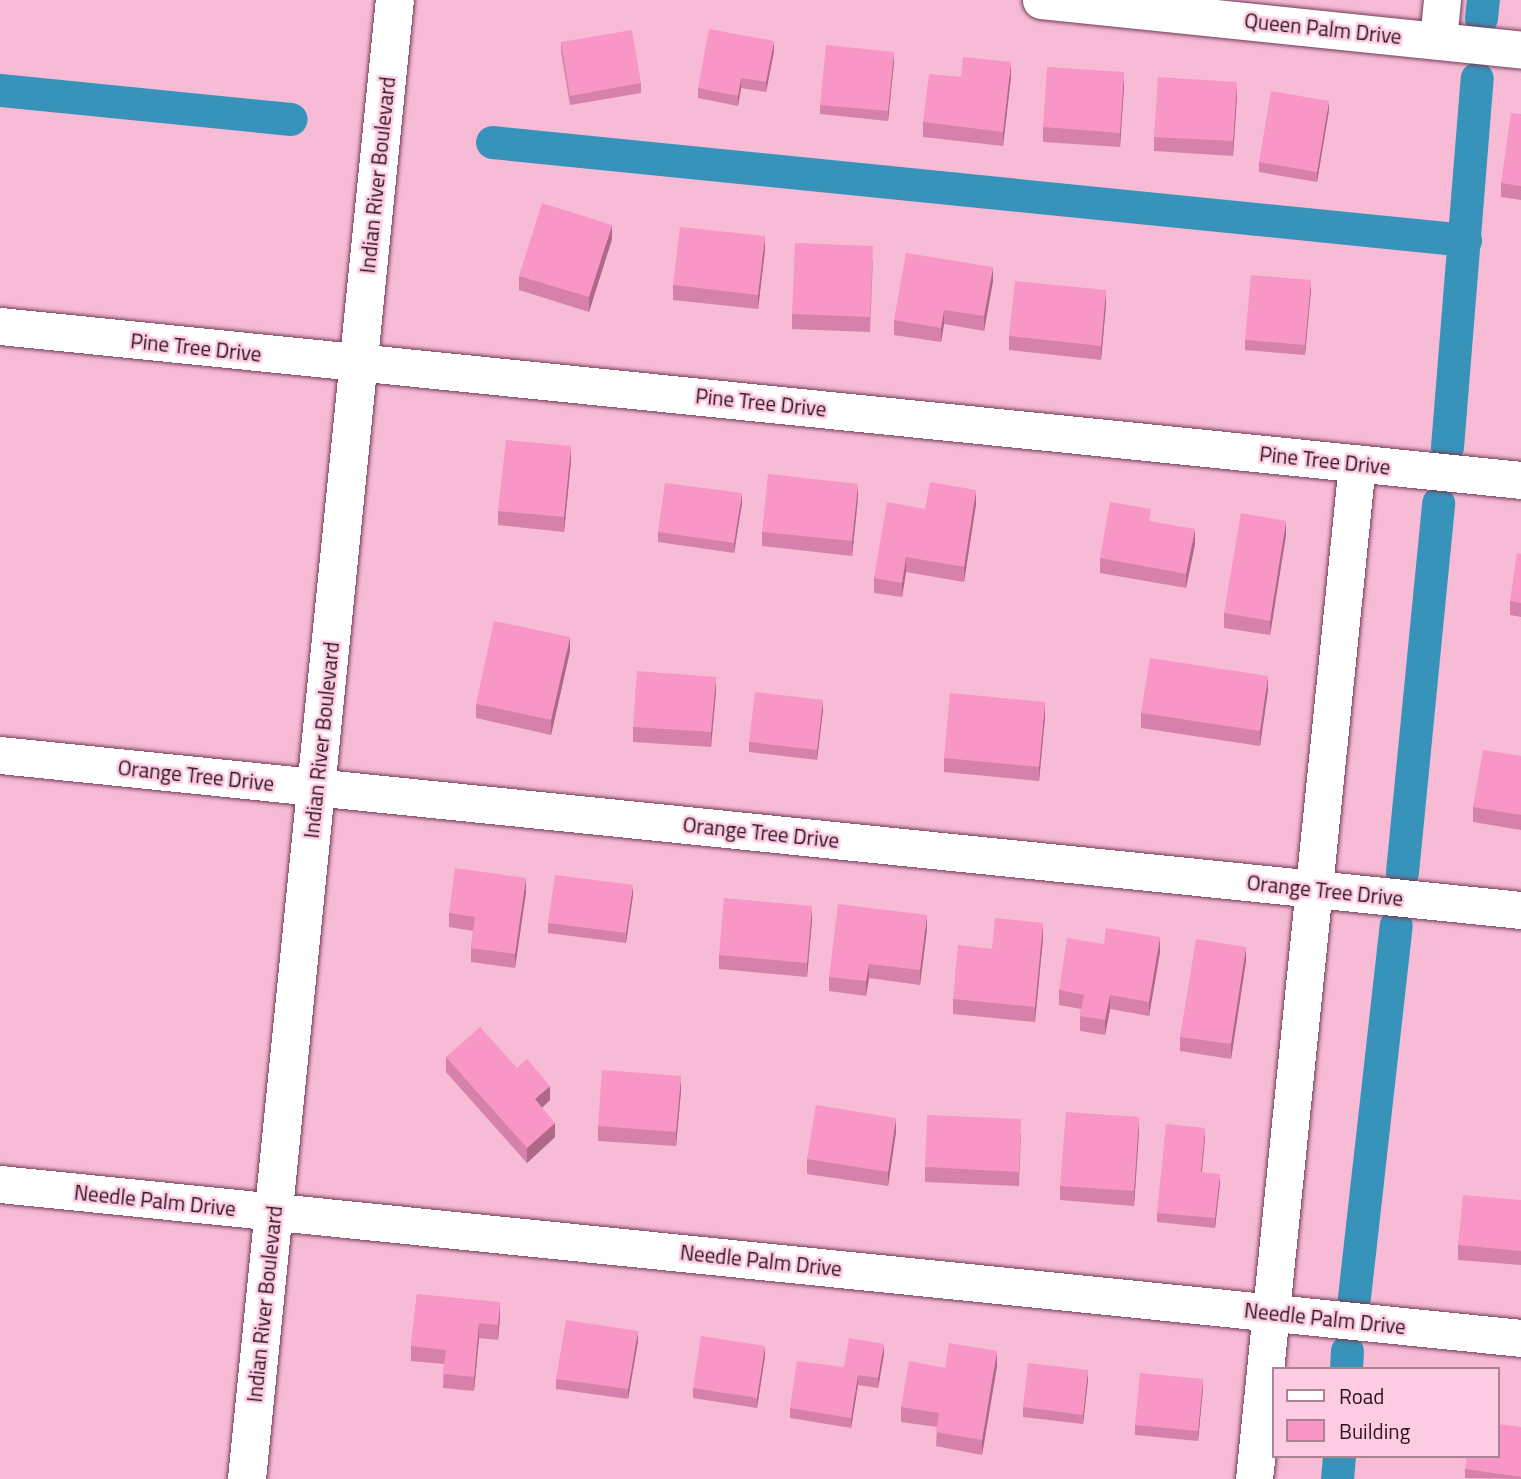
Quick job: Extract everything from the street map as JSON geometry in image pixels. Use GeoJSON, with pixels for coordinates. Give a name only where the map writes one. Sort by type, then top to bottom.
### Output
{"type":"FeatureCollection","features":[{"type":"Feature","properties":{"kind":"main road","name":"Indian River Boulevard"},"geometry":{"type":"LineString","coordinates":[[247,1479],[395,0]]}},
{"type":"Feature","properties":{"kind":"street","name":"Queen Palm Drive"},"geometry":{"type":"LineString","coordinates":[[1041,0],[1521,50]]}},
{"type":"Feature","properties":{"kind":"street"},"geometry":{"type":"LineString","coordinates":[[1438,40],[1442,0]]}},
{"type":"Feature","properties":{"kind":"street","name":"Pine Tree Drive"},"geometry":{"type":"LineString","coordinates":[[0,326],[1521,480]]}},
{"type":"Feature","properties":{"kind":"street"},"geometry":{"type":"LineString","coordinates":[[1254,1479],[1357,463]]}},
{"type":"Feature","properties":{"kind":"street","name":"Orange Tree Drive"},"geometry":{"type":"LineString","coordinates":[[0,755],[1521,910]]}},
{"type":"Feature","properties":{"kind":"street","name":"Needle Palm Drive"},"geometry":{"type":"LineString","coordinates":[[0,1184],[1521,1338]]}},
{"type":"Feature","properties":{"kind":"building"},"geometry":{"type":"Polygon","coordinates":[[[709,29],[774,41],[766,82],[741,78],[738,96],[698,88],[709,29]]]}},
{"type":"Feature","properties":{"kind":"building"},"geometry":{"type":"Polygon","coordinates":[[[632,30],[641,83],[570,96],[561,42],[632,30]]]}},
{"type":"Feature","properties":{"kind":"building"},"geometry":{"type":"Polygon","coordinates":[[[826,45],[894,52],[888,111],[820,105],[826,45]]]}},
{"type":"Feature","properties":{"kind":"building"},"geometry":{"type":"Polygon","coordinates":[[[963,57],[1011,62],[1003,132],[923,122],[929,74],[961,77],[963,57]]]}},
{"type":"Feature","properties":{"kind":"building"},"geometry":{"type":"Polygon","coordinates":[[[1047,67],[1124,72],[1120,133],[1043,127],[1047,67]]]}},
{"type":"Feature","properties":{"kind":"building"},"geometry":{"type":"Polygon","coordinates":[[[1158,77],[1237,82],[1233,141],[1154,137],[1158,77]]]}},
{"type":"Feature","properties":{"kind":"building"},"geometry":{"type":"Polygon","coordinates":[[[1271,91],[1329,101],[1317,172],[1259,162],[1271,91]]]}},
{"type":"Feature","properties":{"kind":"building"},"geometry":{"type":"Polygon","coordinates":[[[1511,113],[1521,114],[1521,186],[1501,183],[1511,113]]]}},
{"type":"Feature","properties":{"kind":"building"},"geometry":{"type":"Polygon","coordinates":[[[542,203],[612,225],[589,297],[519,276],[542,203]]]}},
{"type":"Feature","properties":{"kind":"building"},"geometry":{"type":"Polygon","coordinates":[[[680,227],[765,236],[758,295],[673,285],[680,227]]]}},
{"type":"Feature","properties":{"kind":"building"},"geometry":{"type":"Polygon","coordinates":[[[795,243],[873,246],[870,317],[792,314],[795,243]]]}},
{"type":"Feature","properties":{"kind":"building"},"geometry":{"type":"Polygon","coordinates":[[[906,253],[993,267],[984,316],[944,310],[941,328],[894,320],[906,253]]]}},
{"type":"Feature","properties":{"kind":"building"},"geometry":{"type":"Polygon","coordinates":[[[1251,275],[1311,280],[1305,345],[1245,340],[1251,275]]]}},
{"type":"Feature","properties":{"kind":"building"},"geometry":{"type":"Polygon","coordinates":[[[1015,281],[1106,290],[1101,346],[1009,336],[1015,281]]]}},
{"type":"Feature","properties":{"kind":"building"},"geometry":{"type":"Polygon","coordinates":[[[506,440],[571,446],[564,517],[498,511],[506,440]]]}},
{"type":"Feature","properties":{"kind":"building"},"geometry":{"type":"Polygon","coordinates":[[[768,474],[858,484],[852,541],[762,532],[768,474]]]}},
{"type":"Feature","properties":{"kind":"building"},"geometry":{"type":"Polygon","coordinates":[[[930,482],[976,490],[964,567],[906,557],[902,583],[874,578],[887,502],[925,509],[930,482]]]}},
{"type":"Feature","properties":{"kind":"building"},"geometry":{"type":"Polygon","coordinates":[[[665,483],[742,493],[734,543],[658,532],[665,483]]]}},
{"type":"Feature","properties":{"kind":"building"},"geometry":{"type":"Polygon","coordinates":[[[1110,502],[1151,509],[1149,521],[1195,529],[1186,574],[1100,558],[1110,502]]]}},
{"type":"Feature","properties":{"kind":"building"},"geometry":{"type":"Polygon","coordinates":[[[1241,513],[1286,521],[1270,621],[1224,613],[1241,513]]]}},
{"type":"Feature","properties":{"kind":"building"},"geometry":{"type":"Polygon","coordinates":[[[1517,553],[1521,554],[1521,603],[1510,601],[1517,553]]]}},
{"type":"Feature","properties":{"kind":"building"},"geometry":{"type":"Polygon","coordinates":[[[494,621],[570,637],[551,720],[476,704],[494,621]]]}},
{"type":"Feature","properties":{"kind":"building"},"geometry":{"type":"Polygon","coordinates":[[[1150,658],[1268,676],[1260,731],[1141,713],[1150,658]]]}},
{"type":"Feature","properties":{"kind":"building"},"geometry":{"type":"Polygon","coordinates":[[[637,671],[716,677],[711,732],[633,727],[637,671]]]}},
{"type":"Feature","properties":{"kind":"building"},"geometry":{"type":"Polygon","coordinates":[[[755,692],[823,700],[817,750],[749,742],[755,692]]]}},
{"type":"Feature","properties":{"kind":"building"},"geometry":{"type":"Polygon","coordinates":[[[950,693],[1045,702],[1039,767],[944,758],[950,693]]]}},
{"type":"Feature","properties":{"kind":"building"},"geometry":{"type":"Polygon","coordinates":[[[1483,750],[1521,756],[1521,815],[1473,807],[1483,750]]]}},
{"type":"Feature","properties":{"kind":"building"},"geometry":{"type":"Polygon","coordinates":[[[455,868],[526,878],[515,954],[471,948],[475,917],[449,913],[455,868]]]}},
{"type":"Feature","properties":{"kind":"building"},"geometry":{"type":"Polygon","coordinates":[[[555,875],[633,885],[626,933],[548,923],[555,875]]]}},
{"type":"Feature","properties":{"kind":"building"},"geometry":{"type":"Polygon","coordinates":[[[724,898],[812,906],[807,963],[719,955],[724,898]]]}},
{"type":"Feature","properties":{"kind":"building"},"geometry":{"type":"Polygon","coordinates":[[[838,904],[927,915],[920,970],[869,964],[866,981],[829,977],[838,904]]]}},
{"type":"Feature","properties":{"kind":"building"},"geometry":{"type":"Polygon","coordinates":[[[995,918],[1043,923],[1035,1007],[953,999],[958,945],[992,949],[995,918]]]}},
{"type":"Feature","properties":{"kind":"building"},"geometry":{"type":"Polygon","coordinates":[[[1106,928],[1160,937],[1149,1002],[1110,995],[1105,1020],[1080,1016],[1084,995],[1059,990],[1067,938],[1104,944],[1106,928]]]}},
{"type":"Feature","properties":{"kind":"building"},"geometry":{"type":"Polygon","coordinates":[[[1196,939],[1246,947],[1231,1044],[1180,1037],[1196,939]]]}},
{"type":"Feature","properties":{"kind":"building"},"geometry":{"type":"Polygon","coordinates":[[[480,1027],[517,1068],[527,1059],[550,1086],[535,1099],[555,1123],[527,1148],[446,1057],[480,1027]]]}},
{"type":"Feature","properties":{"kind":"building"},"geometry":{"type":"Polygon","coordinates":[[[602,1070],[681,1076],[676,1132],[598,1126],[602,1070]]]}},
{"type":"Feature","properties":{"kind":"building"},"geometry":{"type":"Polygon","coordinates":[[[816,1105],[896,1118],[888,1172],[807,1159],[816,1105]]]}},
{"type":"Feature","properties":{"kind":"building"},"geometry":{"type":"Polygon","coordinates":[[[1066,1112],[1139,1117],[1134,1191],[1060,1186],[1066,1112]]]}},
{"type":"Feature","properties":{"kind":"building"},"geometry":{"type":"Polygon","coordinates":[[[927,1115],[1021,1119],[1019,1172],[925,1167],[927,1115]]]}},
{"type":"Feature","properties":{"kind":"building"},"geometry":{"type":"Polygon","coordinates":[[[1166,1124],[1205,1128],[1201,1172],[1220,1174],[1215,1218],[1157,1213],[1166,1124]]]}},
{"type":"Feature","properties":{"kind":"building"},"geometry":{"type":"Polygon","coordinates":[[[1463,1195],[1521,1200],[1521,1251],[1458,1245],[1463,1195]]]}},
{"type":"Feature","properties":{"kind":"building"},"geometry":{"type":"Polygon","coordinates":[[[417,1294],[500,1302],[498,1325],[479,1323],[474,1377],[443,1374],[446,1350],[411,1346],[417,1294]]]}},
{"type":"Feature","properties":{"kind":"building"},"geometry":{"type":"Polygon","coordinates":[[[566,1320],[638,1331],[628,1389],[556,1379],[566,1320]]]}},
{"type":"Feature","properties":{"kind":"building"},"geometry":{"type":"Polygon","coordinates":[[[701,1336],[765,1346],[757,1398],[693,1388],[701,1336]]]}},
{"type":"Feature","properties":{"kind":"building"},"geometry":{"type":"Polygon","coordinates":[[[849,1338],[884,1344],[878,1378],[858,1375],[851,1418],[790,1408],[797,1361],[844,1367],[849,1338]]]}},
{"type":"Feature","properties":{"kind":"building"},"geometry":{"type":"Polygon","coordinates":[[[949,1343],[997,1351],[982,1440],[936,1432],[939,1413],[901,1407],[909,1361],[945,1368],[949,1343]]]}},
{"type":"Feature","properties":{"kind":"building"},"geometry":{"type":"Polygon","coordinates":[[[1028,1363],[1088,1370],[1083,1415],[1023,1407],[1028,1363]]]}},
{"type":"Feature","properties":{"kind":"building"},"geometry":{"type":"Polygon","coordinates":[[[1140,1373],[1203,1379],[1198,1431],[1135,1425],[1140,1373]]]}},
{"type":"Feature","properties":{"kind":"building"},"geometry":{"type":"Polygon","coordinates":[[[1500,1424],[1521,1427],[1521,1477],[1465,1469],[1467,1458],[1500,1458],[1500,1424]]]}},
{"type":"Feature","properties":{"kind":"waterway"},"geometry":{"type":"LineString","coordinates":[[1481,18],[1483,0]]}},
{"type":"Feature","properties":{"kind":"waterway"},"geometry":{"type":"LineString","coordinates":[[1447,447],[1477,78]]}},
{"type":"Feature","properties":{"kind":"waterway"},"geometry":{"type":"LineString","coordinates":[[0,90],[291,119]]}},
{"type":"Feature","properties":{"kind":"waterway"},"geometry":{"type":"LineString","coordinates":[[492,142],[1465,240]]}},
{"type":"Feature","properties":{"kind":"waterway"},"geometry":{"type":"LineString","coordinates":[[1402,872],[1438,503]]}},
{"type":"Feature","properties":{"kind":"waterway"},"geometry":{"type":"LineString","coordinates":[[1354,1297],[1396,925]]}},
{"type":"Feature","properties":{"kind":"waterway"},"geometry":{"type":"LineString","coordinates":[[1346,1367],[1347,1351]]}},
{"type":"Feature","properties":{"kind":"waterway"},"geometry":{"type":"LineString","coordinates":[[1337,1479],[1339,1458]]}}]}
